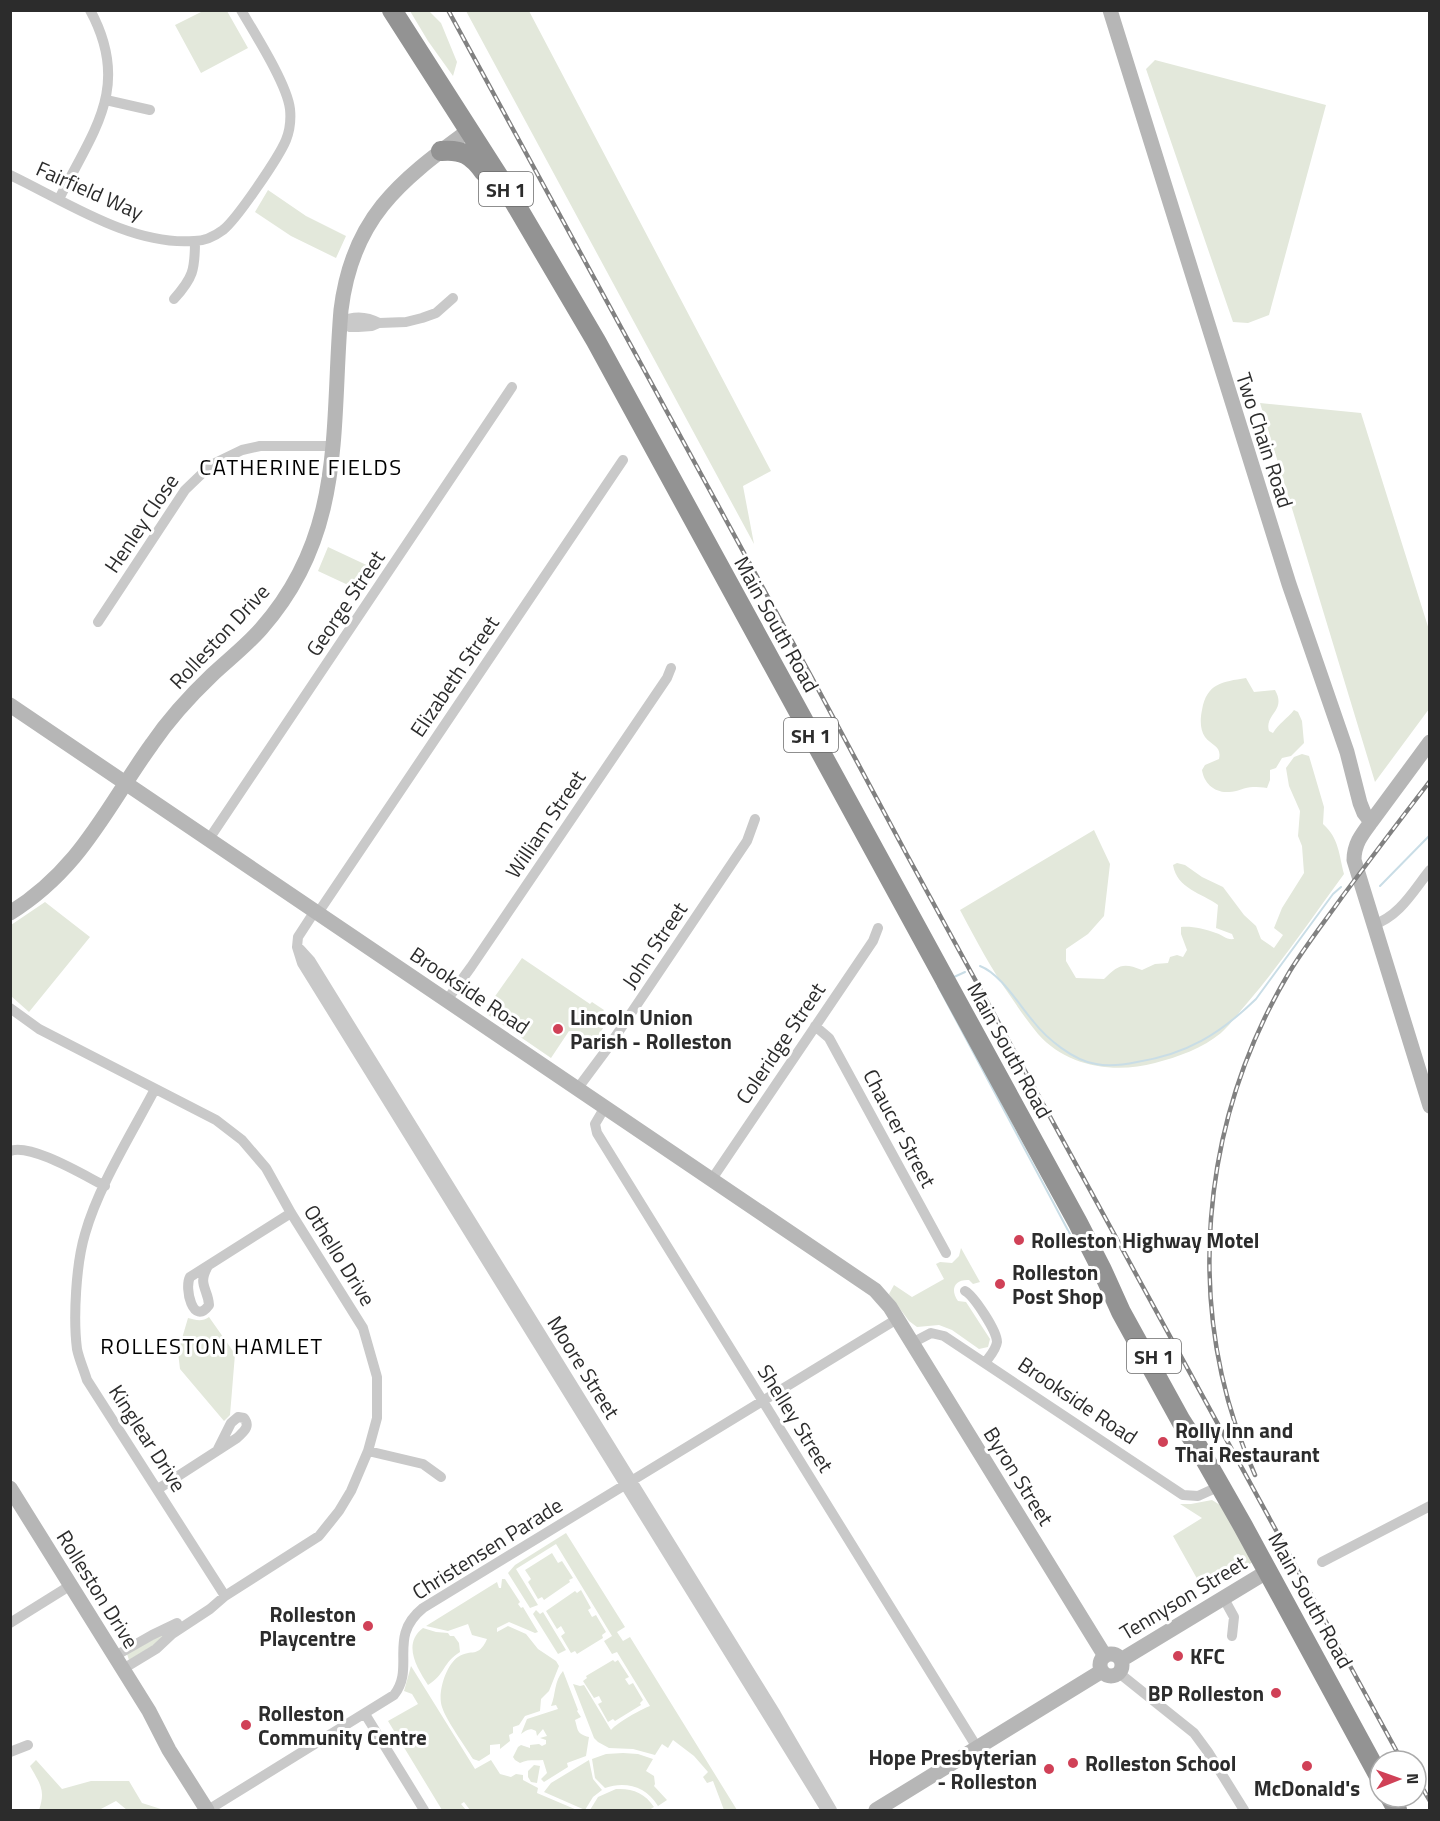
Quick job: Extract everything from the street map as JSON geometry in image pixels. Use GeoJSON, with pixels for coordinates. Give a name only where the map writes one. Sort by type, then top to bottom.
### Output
{"type":"FeatureCollection","features":[{"type":"Feature","properties":{"kind":"highway","name":"Main South Road"},"geometry":{"type":"LineString","coordinates":[[392,10],[542,248],[623,388],[1102,1270],[1121,1312],[1268,1571],[1368,1755]]}},
{"type":"Feature","properties":{"kind":"highway"},"geometry":{"type":"LineString","coordinates":[[441,151],[460,151],[474,159],[531,239],[542,248]]}},
{"type":"Feature","properties":{"kind":"street"},"geometry":{"type":"LineString","coordinates":[[59,199],[106,100],[110,80],[105,42],[90,10]]}},
{"type":"Feature","properties":{"kind":"street"},"geometry":{"type":"LineString","coordinates":[[174,299],[190,279],[194,270],[195,242],[217,234],[230,224],[279,152],[289,130],[288,97],[242,10]]}},
{"type":"Feature","properties":{"kind":"street","name":"Two Chain Road"},"geometry":{"type":"LineString","coordinates":[[1110,10],[1289,584],[1347,752],[1360,803],[1371,822]]}},
{"type":"Feature","properties":{"kind":"street"},"geometry":{"type":"LineString","coordinates":[[106,100],[150,110]]}},
{"type":"Feature","properties":{"kind":"street","name":"Rolleston Drive"},"geometry":{"type":"LineString","coordinates":[[10,913],[48,886],[69,865],[172,718],[203,684],[261,629],[291,589],[309,554],[322,518],[329,482],[340,322],[346,281],[355,254],[381,207],[398,187],[468,131]]}},
{"type":"Feature","properties":{"kind":"street","name":"Fairfield Way"},"geometry":{"type":"LineString","coordinates":[[10,175],[100,220],[126,230],[153,237],[195,242]]}},
{"type":"Feature","properties":{"kind":"street"},"geometry":{"type":"LineString","coordinates":[[340,322],[350,327],[358,327],[422,318],[436,313],[453,298]]}},
{"type":"Feature","properties":{"kind":"street","name":"George Street"},"geometry":{"type":"LineString","coordinates":[[209,839],[512,387]]}},
{"type":"Feature","properties":{"kind":"street","name":"Henley Close"},"geometry":{"type":"LineString","coordinates":[[98,621],[185,490],[211,465],[242,450],[260,446],[333,446]]}},
{"type":"Feature","properties":{"kind":"street","name":"Elizabeth Street"},"geometry":{"type":"LineString","coordinates":[[316,912],[623,460]]}},
{"type":"Feature","properties":{"kind":"street","name":"William Street"},"geometry":{"type":"LineString","coordinates":[[447,1000],[667,678],[671,668]]}},
{"type":"Feature","properties":{"kind":"street","name":"Brookside Road"},"geometry":{"type":"LineString","coordinates":[[10,705],[870,1285],[897,1318]]}},
{"type":"Feature","properties":{"kind":"street"},"geometry":{"type":"LineString","coordinates":[[1430,741],[1358,839],[1354,860],[1430,1106]]}},
{"type":"Feature","properties":{"kind":"street","name":"John Street"},"geometry":{"type":"LineString","coordinates":[[578,1088],[607,1049],[747,841],[755,819]]}},
{"type":"Feature","properties":{"kind":"street"},"geometry":{"type":"LineString","coordinates":[[1373,925],[1389,919],[1396,913],[1430,870]]}},
{"type":"Feature","properties":{"kind":"street","name":"Moore Street"},"geometry":{"type":"LineString","coordinates":[[316,912],[298,938],[297,947],[302,963],[628,1484],[776,1714],[832,1810]]}},
{"type":"Feature","properties":{"kind":"street","name":"Coleridge Street"},"geometry":{"type":"LineString","coordinates":[[712,1179],[873,940],[878,928]]}},
{"type":"Feature","properties":{"kind":"street","name":"Othello Drive"},"geometry":{"type":"LineString","coordinates":[[10,1008],[39,1029],[216,1120],[242,1140],[266,1168],[291,1213],[363,1328],[377,1377],[376,1418],[368,1451],[351,1491],[339,1511],[319,1536],[222,1598],[210,1609],[172,1634],[156,1649],[119,1663]]}},
{"type":"Feature","properties":{"kind":"street","name":"Chaucer Street"},"geometry":{"type":"LineString","coordinates":[[815,1026],[830,1038],[946,1253]]}},
{"type":"Feature","properties":{"kind":"street","name":"Kinglear Drive"},"geometry":{"type":"LineString","coordinates":[[155,1089],[105,1186],[85,1232],[77,1290],[77,1351],[87,1380],[158,1489],[222,1598]]}},
{"type":"Feature","properties":{"kind":"street","name":"Shelley Street"},"geometry":{"type":"LineString","coordinates":[[605,1107],[595,1124],[597,1133],[978,1749]]}},
{"type":"Feature","properties":{"kind":"street"},"geometry":{"type":"LineString","coordinates":[[10,1151],[16,1149],[39,1154],[105,1186]]}},
{"type":"Feature","properties":{"kind":"street"},"geometry":{"type":"LineString","coordinates":[[208,1266],[291,1213]]}},
{"type":"Feature","properties":{"kind":"street"},"geometry":{"type":"LineString","coordinates":[[964,1291],[974,1297],[996,1337],[996,1347],[985,1363]]}},
{"type":"Feature","properties":{"kind":"street","name":"Christensen Parade"},"geometry":{"type":"LineString","coordinates":[[212,1809],[390,1699],[399,1689],[403,1677],[403,1641],[408,1625],[418,1612],[897,1318]]}},
{"type":"Feature","properties":{"kind":"street","name":"Byron Street"},"geometry":{"type":"LineString","coordinates":[[897,1318],[1103,1664]]}},
{"type":"Feature","properties":{"kind":"street","name":"Brookside Road"},"geometry":{"type":"LineString","coordinates":[[912,1343],[928,1334],[941,1334],[1186,1497],[1198,1497],[1220,1486]]}},
{"type":"Feature","properties":{"kind":"street"},"geometry":{"type":"LineString","coordinates":[[158,1489],[218,1449]]}},
{"type":"Feature","properties":{"kind":"street"},"geometry":{"type":"LineString","coordinates":[[368,1451],[423,1464],[441,1477]]}},
{"type":"Feature","properties":{"kind":"street","name":"Moore Street"},"geometry":{"type":"LineString","coordinates":[[628,1484],[826,1810]]}},
{"type":"Feature","properties":{"kind":"street","name":"Rolleston Drive"},"geometry":{"type":"LineString","coordinates":[[10,1488],[149,1712],[176,1746],[212,1809]]}},
{"type":"Feature","properties":{"kind":"street"},"geometry":{"type":"LineString","coordinates":[[1322,1562],[1430,1506]]}},
{"type":"Feature","properties":{"kind":"street","name":"Tennyson Street"},"geometry":{"type":"LineString","coordinates":[[1120,1667],[1223,1597],[1268,1571]]}},
{"type":"Feature","properties":{"kind":"street"},"geometry":{"type":"LineString","coordinates":[[10,1623],[71,1585]]}},
{"type":"Feature","properties":{"kind":"street"},"geometry":{"type":"LineString","coordinates":[[1242,1586],[1259,1587],[1270,1591],[1323,1688],[1338,1699]]}},
{"type":"Feature","properties":{"kind":"street"},"geometry":{"type":"LineString","coordinates":[[1223,1597],[1234,1617],[1232,1636]]}},
{"type":"Feature","properties":{"kind":"street"},"geometry":{"type":"LineString","coordinates":[[876,1810],[978,1749],[1103,1664],[1112,1654],[1120,1667],[1194,1733],[1244,1810]]}},
{"type":"Feature","properties":{"kind":"street"},"geometry":{"type":"LineString","coordinates":[[365,1714],[424,1810]]}},
{"type":"Feature","properties":{"kind":"street"},"geometry":{"type":"LineString","coordinates":[[10,1752],[28,1745]]}},
{"type":"Feature","properties":{"kind":"shaded area"},"geometry":{"type":"Polygon","coordinates":[[[203,11],[227,11],[248,48],[201,73],[175,25],[203,11]]]}},
{"type":"Feature","properties":{"kind":"shaded area"},"geometry":{"type":"Polygon","coordinates":[[[410,11],[429,11],[441,23],[457,62],[453,76],[428,41],[410,11]]]}},
{"type":"Feature","properties":{"kind":"shaded area"},"geometry":{"type":"Polygon","coordinates":[[[466,11],[529,11],[771,471],[743,486],[754,544],[466,11]]]}},
{"type":"Feature","properties":{"kind":"shaded area"},"geometry":{"type":"Polygon","coordinates":[[[1155,60],[1326,105],[1269,315],[1248,323],[1233,322],[1146,69],[1155,60]]]}},
{"type":"Feature","properties":{"kind":"shaded area"},"geometry":{"type":"Polygon","coordinates":[[[268,190],[306,216],[346,236],[336,258],[291,236],[255,212],[268,190]]]}},
{"type":"Feature","properties":{"kind":"shaded area"},"geometry":{"type":"Polygon","coordinates":[[[1260,403],[1361,413],[1430,633],[1429,709],[1375,782],[1260,403]]]}},
{"type":"Feature","properties":{"kind":"shaded area"},"geometry":{"type":"Polygon","coordinates":[[[328,547],[375,569],[361,591],[318,571],[328,547]]]}},
{"type":"Feature","properties":{"kind":"shaded area"},"geometry":{"type":"Polygon","coordinates":[[[1246,678],[1254,692],[1275,690],[1278,703],[1268,725],[1269,731],[1273,733],[1294,710],[1298,712],[1302,721],[1304,743],[1291,756],[1282,758],[1276,768],[1270,770],[1267,788],[1253,787],[1232,792],[1219,791],[1207,783],[1202,770],[1205,765],[1219,759],[1220,755],[1218,749],[1203,734],[1201,717],[1204,701],[1217,685],[1246,678]]]}},
{"type":"Feature","properties":{"kind":"shaded area"},"geometry":{"type":"Polygon","coordinates":[[[1302,754],[1309,756],[1324,807],[1323,824],[1335,841],[1344,874],[1273,971],[1232,1022],[1221,1033],[1198,1048],[1172,1058],[1140,1066],[1124,1068],[1092,1065],[1077,1061],[1050,1045],[1034,1029],[1004,986],[960,910],[1094,830],[1110,864],[1104,916],[1088,934],[1066,949],[1066,961],[1076,978],[1104,979],[1121,966],[1142,970],[1155,964],[1168,963],[1170,957],[1177,955],[1183,957],[1187,950],[1181,927],[1203,929],[1234,939],[1232,934],[1216,928],[1218,905],[1191,890],[1179,880],[1173,865],[1177,863],[1185,865],[1202,877],[1223,887],[1244,915],[1256,926],[1261,939],[1274,948],[1283,935],[1274,928],[1282,908],[1304,873],[1302,846],[1298,836],[1300,811],[1289,786],[1286,768],[1294,757],[1302,754]]]}},
{"type":"Feature","properties":{"kind":"shaded area"},"geometry":{"type":"Polygon","coordinates":[[[45,902],[90,937],[29,1012],[11,996],[11,925],[45,902]]]}},
{"type":"Feature","properties":{"kind":"shaded area"},"geometry":{"type":"Polygon","coordinates":[[[522,958],[590,1004],[592,1002],[604,1010],[602,1013],[610,1018],[591,1046],[569,1031],[551,1058],[484,1012],[522,958]]]}},
{"type":"Feature","properties":{"kind":"shaded area"},"geometry":{"type":"Polygon","coordinates":[[[961,1248],[980,1282],[973,1284],[969,1280],[960,1281],[955,1286],[954,1293],[958,1301],[966,1302],[990,1339],[988,1347],[979,1349],[952,1330],[939,1325],[917,1327],[909,1321],[889,1294],[894,1285],[912,1297],[944,1279],[936,1264],[952,1263],[959,1256],[961,1248]]]}},
{"type":"Feature","properties":{"kind":"shaded area"},"geometry":{"type":"Polygon","coordinates":[[[209,1317],[235,1354],[230,1415],[224,1421],[180,1369],[178,1352],[188,1318],[201,1320],[209,1317]]]}},
{"type":"Feature","properties":{"kind":"shaded area"},"geometry":{"type":"Polygon","coordinates":[[[1212,1500],[1220,1505],[1253,1562],[1204,1591],[1173,1536],[1202,1518],[1180,1504],[1212,1500]]]}},
{"type":"Feature","properties":{"kind":"shaded area"},"geometry":{"type":"Polygon","coordinates":[[[566,1533],[625,1627],[617,1632],[623,1641],[630,1637],[737,1810],[724,1810],[713,1781],[707,1783],[703,1777],[708,1772],[694,1756],[673,1740],[668,1748],[662,1744],[655,1755],[633,1749],[609,1748],[594,1738],[573,1684],[584,1685],[611,1730],[629,1716],[650,1706],[617,1652],[612,1654],[604,1641],[612,1636],[556,1544],[516,1569],[538,1605],[530,1608],[508,1573],[515,1565],[566,1533]]]}},
{"type":"Feature","properties":{"kind":"shaded area"},"geometry":{"type":"Polygon","coordinates":[[[552,1553],[558,1563],[562,1561],[573,1578],[544,1600],[542,1597],[538,1599],[528,1582],[531,1579],[525,1570],[552,1553]]]}},
{"type":"Feature","properties":{"kind":"shaded area"},"geometry":{"type":"Polygon","coordinates":[[[502,1579],[505,1579],[520,1602],[518,1604],[521,1608],[523,1607],[538,1632],[535,1633],[509,1622],[497,1628],[497,1632],[508,1626],[526,1634],[538,1649],[556,1661],[559,1666],[549,1691],[541,1699],[540,1711],[525,1716],[519,1725],[513,1727],[513,1733],[509,1735],[510,1741],[500,1749],[500,1744],[490,1745],[490,1754],[479,1761],[473,1759],[447,1719],[442,1707],[441,1694],[446,1673],[454,1661],[463,1654],[481,1649],[487,1639],[472,1635],[468,1624],[448,1631],[426,1626],[497,1582],[501,1588],[502,1579]]]}},
{"type":"Feature","properties":{"kind":"shaded area"},"geometry":{"type":"Polygon","coordinates":[[[581,1590],[591,1608],[588,1610],[592,1617],[596,1615],[606,1632],[602,1635],[603,1638],[577,1654],[575,1651],[571,1653],[561,1636],[565,1633],[561,1626],[557,1629],[546,1611],[575,1591],[577,1593],[581,1590]]]}},
{"type":"Feature","properties":{"kind":"shaded area"},"geometry":{"type":"Polygon","coordinates":[[[536,1610],[540,1614],[543,1612],[566,1650],[558,1654],[533,1614],[536,1610]]]}},
{"type":"Feature","properties":{"kind":"shaded area"},"geometry":{"type":"Polygon","coordinates":[[[423,1628],[454,1636],[459,1643],[460,1652],[428,1685],[416,1664],[412,1649],[413,1641],[423,1628]]]}},
{"type":"Feature","properties":{"kind":"shaded area"},"geometry":{"type":"Polygon","coordinates":[[[165,1633],[164,1639],[129,1660],[127,1654],[165,1633]]]}},
{"type":"Feature","properties":{"kind":"shaded area"},"geometry":{"type":"Polygon","coordinates":[[[613,1660],[615,1662],[618,1660],[629,1677],[625,1679],[629,1685],[633,1683],[643,1700],[641,1705],[615,1721],[613,1719],[608,1722],[598,1704],[602,1702],[599,1696],[594,1698],[583,1681],[587,1678],[586,1676],[613,1660]]]}},
{"type":"Feature","properties":{"kind":"shaded area"},"geometry":{"type":"Polygon","coordinates":[[[411,1666],[475,1769],[491,1760],[500,1774],[511,1777],[516,1774],[523,1775],[523,1780],[538,1788],[537,1793],[577,1810],[470,1810],[464,1802],[461,1804],[466,1810],[442,1810],[388,1721],[418,1704],[412,1694],[404,1691],[411,1666]]]}},
{"type":"Feature","properties":{"kind":"shaded area"},"geometry":{"type":"Polygon","coordinates":[[[563,1671],[581,1717],[575,1720],[577,1729],[589,1737],[586,1756],[567,1763],[568,1767],[544,1782],[541,1779],[547,1773],[543,1760],[520,1763],[513,1757],[521,1745],[530,1748],[530,1745],[546,1744],[546,1740],[540,1738],[547,1736],[543,1729],[537,1736],[536,1731],[531,1729],[521,1734],[527,1719],[558,1709],[556,1705],[551,1706],[558,1679],[563,1671]]]}},
{"type":"Feature","properties":{"kind":"shaded area"},"geometry":{"type":"Polygon","coordinates":[[[606,1754],[638,1754],[653,1759],[646,1771],[654,1776],[654,1786],[667,1800],[658,1806],[647,1794],[635,1787],[620,1785],[605,1788],[595,1778],[592,1759],[606,1754]]]}},
{"type":"Feature","properties":{"kind":"shaded area"},"geometry":{"type":"Polygon","coordinates":[[[36,1760],[62,1789],[91,1781],[129,1781],[142,1803],[164,1810],[127,1810],[116,1801],[99,1810],[39,1810],[42,1792],[30,1766],[36,1760]]]}},
{"type":"Feature","properties":{"kind":"shaded area"},"geometry":{"type":"Polygon","coordinates":[[[589,1760],[593,1779],[602,1790],[593,1797],[585,1810],[544,1792],[551,1783],[589,1760]]]}},
{"type":"Feature","properties":{"kind":"shaded area"},"geometry":{"type":"Polygon","coordinates":[[[534,1765],[540,1766],[537,1783],[531,1782],[528,1777],[528,1771],[534,1765]]]}},
{"type":"Feature","properties":{"kind":"shaded area"},"geometry":{"type":"Polygon","coordinates":[[[616,1789],[638,1792],[654,1807],[649,1810],[590,1810],[598,1797],[616,1789]]]}},
{"type":"Feature","properties":{"kind":"waterway"},"geometry":{"type":"LineString","coordinates":[[1380,886],[1430,835]]}},
{"type":"Feature","properties":{"kind":"waterway"},"geometry":{"type":"LineString","coordinates":[[980,966],[1002,983],[1046,1035],[1079,1059],[1111,1065],[1155,1058],[1172,1054],[1202,1041],[1243,1011],[1256,999],[1333,894],[1341,887]]}},
{"type":"Feature","properties":{"kind":"waterway"},"geometry":{"type":"LineString","coordinates":[[954,977],[965,972]]}},
{"type":"Feature","properties":{"kind":"waterway"},"geometry":{"type":"LineString","coordinates":[[938,986],[1071,1236]]}},
{"type":"Feature","properties":{"kind":"railway"},"geometry":{"type":"LineString","coordinates":[[448,10],[1395,1749]]}},
{"type":"Feature","properties":{"kind":"railway"},"geometry":{"type":"LineString","coordinates":[[1255,1475],[1232,1413],[1217,1349],[1210,1284],[1211,1219],[1220,1154],[1236,1091],[1259,1030],[1290,971],[1342,897],[1430,781]]}},
{"type":"Feature","properties":{"kind":"place","name":"Lincoln Union Parish - Rolleston"},"geometry":{"type":"Point","coordinates":[558,1029]}},
{"type":"Feature","properties":{"kind":"place","name":"Rolleston Highway Motel"},"geometry":{"type":"Point","coordinates":[1019,1240]}},
{"type":"Feature","properties":{"kind":"place","name":"Rolleston Post Shop"},"geometry":{"type":"Point","coordinates":[1000,1284]}},
{"type":"Feature","properties":{"kind":"place","name":"Rolly Inn and Thai Restaurant"},"geometry":{"type":"Point","coordinates":[1163,1442]}},
{"type":"Feature","properties":{"kind":"place","name":"Rolleston Playcentre"},"geometry":{"type":"Point","coordinates":[368,1626]}},
{"type":"Feature","properties":{"kind":"place","name":"KFC"},"geometry":{"type":"Point","coordinates":[1178,1656]}},
{"type":"Feature","properties":{"kind":"place","name":"BP Rolleston"},"geometry":{"type":"Point","coordinates":[1276,1693]}},
{"type":"Feature","properties":{"kind":"place","name":"Rolleston Community Centre"},"geometry":{"type":"Point","coordinates":[246,1725]}},
{"type":"Feature","properties":{"kind":"place","name":"Rolleston School"},"geometry":{"type":"Point","coordinates":[1073,1763]}},
{"type":"Feature","properties":{"kind":"place","name":"McDonald's"},"geometry":{"type":"Point","coordinates":[1307,1766]}},
{"type":"Feature","properties":{"kind":"place","name":"Hope Presbyterian - Rolleston"},"geometry":{"type":"Point","coordinates":[1049,1769]}},
{"type":"Feature","properties":{"kind":"district","name":"CATHERINE FIELDS"},"geometry":{"type":"Point","coordinates":[301,467]}},
{"type":"Feature","properties":{"kind":"district","name":"ROLLESTON HAMLET"},"geometry":{"type":"Point","coordinates":[212,1346]}}]}
